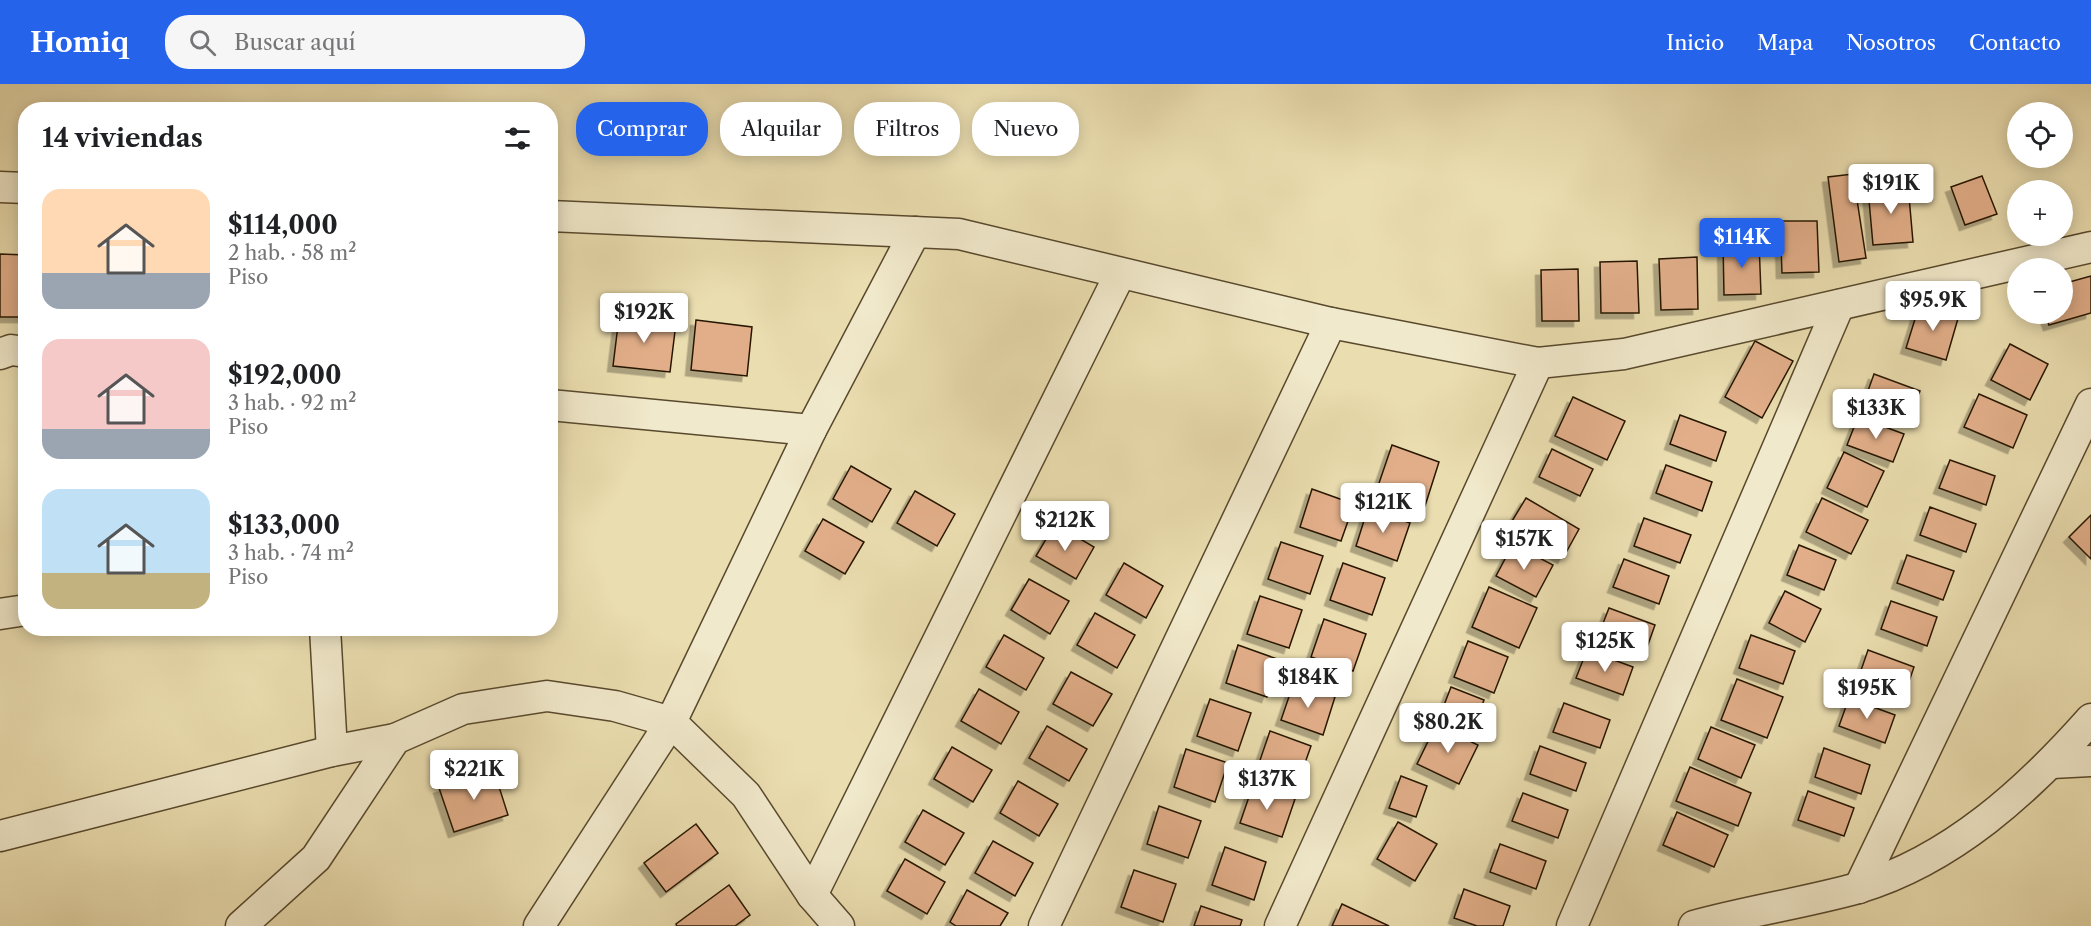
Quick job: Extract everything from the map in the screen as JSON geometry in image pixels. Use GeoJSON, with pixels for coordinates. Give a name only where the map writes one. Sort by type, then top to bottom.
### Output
{"type":"FeatureCollection","features":[{"type":"Feature","properties":{"kind":"street"},"geometry":{"type":"LineString","coordinates":[[0,187],[18,188]]}},
{"type":"Feature","properties":{"kind":"street"},"geometry":{"type":"LineString","coordinates":[[558,216],[959,234],[1331,323],[1538,363],[1624,354],[2091,247]]}},
{"type":"Feature","properties":{"kind":"street"},"geometry":{"type":"LineString","coordinates":[[539,926],[671,722],[811,430],[915,232]]}},
{"type":"Feature","properties":{"kind":"street"},"geometry":{"type":"LineString","coordinates":[[812,894],[1120,273]]}},
{"type":"Feature","properties":{"kind":"street"},"geometry":{"type":"LineString","coordinates":[[1572,926],[1839,305]]}},
{"type":"Feature","properties":{"kind":"street"},"geometry":{"type":"LineString","coordinates":[[1044,926],[1331,323]]}},
{"type":"Feature","properties":{"kind":"street"},"geometry":{"type":"LineString","coordinates":[[0,354],[11,350],[18,351]]}},
{"type":"Feature","properties":{"kind":"street"},"geometry":{"type":"LineString","coordinates":[[1280,926],[1538,363]]}},
{"type":"Feature","properties":{"kind":"street"},"geometry":{"type":"LineString","coordinates":[[1859,888],[2091,404]]}},
{"type":"Feature","properties":{"kind":"street"},"geometry":{"type":"LineString","coordinates":[[558,406],[811,430]]}},
{"type":"Feature","properties":{"kind":"street"},"geometry":{"type":"LineString","coordinates":[[0,614],[18,611]]}},
{"type":"Feature","properties":{"kind":"street"},"geometry":{"type":"LineString","coordinates":[[325,636],[332,751]]}},
{"type":"Feature","properties":{"kind":"street"},"geometry":{"type":"LineString","coordinates":[[0,836],[332,751],[395,740],[463,709],[547,696],[615,706],[671,722],[746,795],[812,894],[839,926]]}},
{"type":"Feature","properties":{"kind":"street"},"geometry":{"type":"LineString","coordinates":[[1694,926],[1859,888],[1914,866],[1972,832],[2052,763],[2091,719]]}},
{"type":"Feature","properties":{"kind":"street"},"geometry":{"type":"LineString","coordinates":[[241,926],[316,858],[395,740]]}},
{"type":"Feature","properties":{"kind":"street"},"geometry":{"type":"LineString","coordinates":[[2052,763],[2091,761]]}},
{"type":"Feature","properties":{"kind":"building"},"geometry":{"type":"Polygon","coordinates":[[[1853,174],[1866,258],[1839,262],[1828,177],[1853,174]]]}},
{"type":"Feature","properties":{"kind":"building"},"geometry":{"type":"Polygon","coordinates":[[[1982,176],[1997,214],[1965,225],[1951,187],[1982,176]]]}},
{"type":"Feature","properties":{"kind":"building"},"geometry":{"type":"Polygon","coordinates":[[[1908,185],[1913,242],[1873,245],[1868,189],[1908,185]]]}},
{"type":"Feature","properties":{"kind":"building"},"geometry":{"type":"Polygon","coordinates":[[[1780,221],[1817,221],[1819,272],[1782,273],[1780,221]]]}},
{"type":"Feature","properties":{"kind":"building"},"geometry":{"type":"Polygon","coordinates":[[[1759,242],[1761,294],[1724,295],[1723,243],[1759,242]]]}},
{"type":"Feature","properties":{"kind":"building"},"geometry":{"type":"Polygon","coordinates":[[[0,254],[18,255],[18,317],[0,317],[0,254]]]}},
{"type":"Feature","properties":{"kind":"building"},"geometry":{"type":"Polygon","coordinates":[[[1697,257],[1698,309],[1661,310],[1659,259],[1697,257]]]}},
{"type":"Feature","properties":{"kind":"building"},"geometry":{"type":"Polygon","coordinates":[[[1637,261],[1639,313],[1601,313],[1600,262],[1637,261]]]}},
{"type":"Feature","properties":{"kind":"building"},"geometry":{"type":"Polygon","coordinates":[[[1578,269],[1579,321],[1542,321],[1541,270],[1578,269]]]}},
{"type":"Feature","properties":{"kind":"building"},"geometry":{"type":"Polygon","coordinates":[[[2091,276],[2091,313],[2073,318],[2073,281],[2091,276]]]}},
{"type":"Feature","properties":{"kind":"building"},"geometry":{"type":"Polygon","coordinates":[[[1920,303],[1959,315],[1946,360],[1906,348],[1920,303]]]}},
{"type":"Feature","properties":{"kind":"building"},"geometry":{"type":"Polygon","coordinates":[[[619,317],[676,323],[670,372],[613,366],[619,317]]]}},
{"type":"Feature","properties":{"kind":"building"},"geometry":{"type":"Polygon","coordinates":[[[696,320],[752,327],[747,376],[691,370],[696,320]]]}},
{"type":"Feature","properties":{"kind":"building"},"geometry":{"type":"Polygon","coordinates":[[[1755,341],[1793,361],[1762,418],[1725,397],[1755,341]]]}},
{"type":"Feature","properties":{"kind":"building"},"geometry":{"type":"Polygon","coordinates":[[[2010,344],[2048,364],[2030,400],[1991,380],[2010,344]]]}},
{"type":"Feature","properties":{"kind":"building"},"geometry":{"type":"Polygon","coordinates":[[[1874,374],[1920,391],[1910,420],[1864,402],[1874,374]]]}},
{"type":"Feature","properties":{"kind":"building"},"geometry":{"type":"Polygon","coordinates":[[[1979,394],[2027,415],[2013,448],[1964,427],[1979,394]]]}},
{"type":"Feature","properties":{"kind":"building"},"geometry":{"type":"Polygon","coordinates":[[[1573,397],[1625,421],[1607,460],[1555,436],[1573,397]]]}},
{"type":"Feature","properties":{"kind":"building"},"geometry":{"type":"Polygon","coordinates":[[[1680,415],[1726,432],[1716,461],[1670,444],[1680,415]]]}},
{"type":"Feature","properties":{"kind":"building"},"geometry":{"type":"Polygon","coordinates":[[[1858,417],[1904,434],[1893,462],[1847,445],[1858,417]]]}},
{"type":"Feature","properties":{"kind":"building"},"geometry":{"type":"Polygon","coordinates":[[[1392,445],[1439,462],[1425,506],[1377,489],[1392,445]]]}},
{"type":"Feature","properties":{"kind":"building"},"geometry":{"type":"Polygon","coordinates":[[[1552,449],[1593,469],[1580,496],[1539,477],[1552,449]]]}},
{"type":"Feature","properties":{"kind":"building"},"geometry":{"type":"Polygon","coordinates":[[[1844,452],[1884,471],[1867,507],[1827,488],[1844,452]]]}},
{"type":"Feature","properties":{"kind":"building"},"geometry":{"type":"Polygon","coordinates":[[[1950,460],[1995,476],[1986,505],[1939,488],[1950,460]]]}},
{"type":"Feature","properties":{"kind":"building"},"geometry":{"type":"Polygon","coordinates":[[[1666,465],[1712,482],[1702,511],[1656,493],[1666,465]]]}},
{"type":"Feature","properties":{"kind":"building"},"geometry":{"type":"Polygon","coordinates":[[[851,466],[891,489],[872,522],[833,499],[851,466]]]}},
{"type":"Feature","properties":{"kind":"building"},"geometry":{"type":"Polygon","coordinates":[[[1312,489],[1354,504],[1341,541],[1300,527],[1312,489]]]}},
{"type":"Feature","properties":{"kind":"building"},"geometry":{"type":"Polygon","coordinates":[[[915,491],[955,514],[937,546],[897,523],[915,491]]]}},
{"type":"Feature","properties":{"kind":"building"},"geometry":{"type":"Polygon","coordinates":[[[1526,498],[1579,529],[1563,558],[1509,526],[1526,498]]]}},
{"type":"Feature","properties":{"kind":"building"},"geometry":{"type":"Polygon","coordinates":[[[1822,498],[1868,520],[1851,554],[1806,532],[1822,498]]]}},
{"type":"Feature","properties":{"kind":"building"},"geometry":{"type":"Polygon","coordinates":[[[1930,507],[1976,524],[1966,552],[1920,535],[1930,507]]]}},
{"type":"Feature","properties":{"kind":"building"},"geometry":{"type":"Polygon","coordinates":[[[1368,508],[1410,523],[1397,561],[1356,546],[1368,508]]]}},
{"type":"Feature","properties":{"kind":"building"},"geometry":{"type":"Polygon","coordinates":[[[2091,515],[2091,559],[2069,537],[2091,515]]]}},
{"type":"Feature","properties":{"kind":"building"},"geometry":{"type":"Polygon","coordinates":[[[1644,518],[1691,535],[1680,563],[1634,546],[1644,518]]]}},
{"type":"Feature","properties":{"kind":"building"},"geometry":{"type":"Polygon","coordinates":[[[823,519],[864,542],[845,574],[805,551],[823,519]]]}},
{"type":"Feature","properties":{"kind":"building"},"geometry":{"type":"Polygon","coordinates":[[[1055,524],[1094,547],[1076,579],[1036,556],[1055,524]]]}},
{"type":"Feature","properties":{"kind":"building"},"geometry":{"type":"Polygon","coordinates":[[[1281,542],[1323,556],[1310,594],[1268,579],[1281,542]]]}},
{"type":"Feature","properties":{"kind":"building"},"geometry":{"type":"Polygon","coordinates":[[[1513,544],[1553,565],[1536,597],[1496,576],[1513,544]]]}},
{"type":"Feature","properties":{"kind":"building"},"geometry":{"type":"Polygon","coordinates":[[[1799,545],[1836,560],[1824,590],[1787,575],[1799,545]]]}},
{"type":"Feature","properties":{"kind":"building"},"geometry":{"type":"Polygon","coordinates":[[[1907,555],[1954,571],[1943,600],[1897,583],[1907,555]]]}},
{"type":"Feature","properties":{"kind":"building"},"geometry":{"type":"Polygon","coordinates":[[[1624,559],[1669,576],[1659,604],[1613,587],[1624,559]]]}},
{"type":"Feature","properties":{"kind":"building"},"geometry":{"type":"Polygon","coordinates":[[[1124,563],[1163,586],[1146,618],[1106,595],[1124,563]]]}},
{"type":"Feature","properties":{"kind":"building"},"geometry":{"type":"Polygon","coordinates":[[[1343,563],[1385,578],[1372,615],[1330,600],[1343,563]]]}},
{"type":"Feature","properties":{"kind":"building"},"geometry":{"type":"Polygon","coordinates":[[[1029,579],[1069,601],[1050,634],[1011,610],[1029,579]]]}},
{"type":"Feature","properties":{"kind":"building"},"geometry":{"type":"Polygon","coordinates":[[[1489,587],[1537,608],[1519,648],[1472,627],[1489,587]]]}},
{"type":"Feature","properties":{"kind":"building"},"geometry":{"type":"Polygon","coordinates":[[[1785,591],[1821,609],[1805,642],[1769,623],[1785,591]]]}},
{"type":"Feature","properties":{"kind":"building"},"geometry":{"type":"Polygon","coordinates":[[[1260,596],[1302,610],[1289,648],[1247,634],[1260,596]]]}},
{"type":"Feature","properties":{"kind":"building"},"geometry":{"type":"Polygon","coordinates":[[[1891,601],[1937,617],[1927,646],[1881,629],[1891,601]]]}},
{"type":"Feature","properties":{"kind":"building"},"geometry":{"type":"Polygon","coordinates":[[[1609,608],[1655,625],[1645,653],[1598,636],[1609,608]]]}},
{"type":"Feature","properties":{"kind":"building"},"geometry":{"type":"Polygon","coordinates":[[[1095,613],[1135,635],[1117,668],[1077,645],[1095,613]]]}},
{"type":"Feature","properties":{"kind":"building"},"geometry":{"type":"Polygon","coordinates":[[[1324,619],[1366,634],[1353,671],[1311,657],[1324,619]]]}},
{"type":"Feature","properties":{"kind":"building"},"geometry":{"type":"Polygon","coordinates":[[[1004,635],[1044,658],[1026,690],[986,667],[1004,635]]]}},
{"type":"Feature","properties":{"kind":"building"},"geometry":{"type":"Polygon","coordinates":[[[1751,635],[1795,651],[1783,684],[1739,668],[1751,635]]]}},
{"type":"Feature","properties":{"kind":"building"},"geometry":{"type":"Polygon","coordinates":[[[1468,641],[1508,657],[1494,693],[1454,677],[1468,641]]]}},
{"type":"Feature","properties":{"kind":"building"},"geometry":{"type":"Polygon","coordinates":[[[1238,645],[1280,660],[1267,697],[1226,683],[1238,645]]]}},
{"type":"Feature","properties":{"kind":"building"},"geometry":{"type":"Polygon","coordinates":[[[1587,650],[1633,667],[1623,695],[1576,678],[1587,650]]]}},
{"type":"Feature","properties":{"kind":"building"},"geometry":{"type":"Polygon","coordinates":[[[1868,650],[1914,667],[1904,696],[1858,679],[1868,650]]]}},
{"type":"Feature","properties":{"kind":"building"},"geometry":{"type":"Polygon","coordinates":[[[1071,672],[1112,694],[1093,726],[1053,704],[1071,672]]]}},
{"type":"Feature","properties":{"kind":"building"},"geometry":{"type":"Polygon","coordinates":[[[1737,679],[1783,697],[1767,738],[1721,720],[1737,679]]]}},
{"type":"Feature","properties":{"kind":"building"},"geometry":{"type":"Polygon","coordinates":[[[1294,682],[1335,697],[1323,735],[1281,720],[1294,682]]]}},
{"type":"Feature","properties":{"kind":"building"},"geometry":{"type":"Polygon","coordinates":[[[1451,687],[1484,700],[1472,732],[1439,718],[1451,687]]]}},
{"type":"Feature","properties":{"kind":"building"},"geometry":{"type":"Polygon","coordinates":[[[979,689],[1019,712],[1001,744],[961,721],[979,689]]]}},
{"type":"Feature","properties":{"kind":"building"},"geometry":{"type":"Polygon","coordinates":[[[1849,698],[1895,715],[1885,743],[1839,726],[1849,698]]]}},
{"type":"Feature","properties":{"kind":"building"},"geometry":{"type":"Polygon","coordinates":[[[1210,699],[1251,713],[1238,751],[1197,736],[1210,699]]]}},
{"type":"Feature","properties":{"kind":"building"},"geometry":{"type":"Polygon","coordinates":[[[1564,703],[1610,720],[1600,748],[1553,732],[1564,703]]]}},
{"type":"Feature","properties":{"kind":"building"},"geometry":{"type":"Polygon","coordinates":[[[1436,725],[1478,745],[1459,784],[1417,764],[1436,725]]]}},
{"type":"Feature","properties":{"kind":"building"},"geometry":{"type":"Polygon","coordinates":[[[1047,726],[1087,749],[1069,781],[1029,758],[1047,726]]]}},
{"type":"Feature","properties":{"kind":"building"},"geometry":{"type":"Polygon","coordinates":[[[1711,727],[1755,745],[1741,778],[1698,759],[1711,727]]]}},
{"type":"Feature","properties":{"kind":"building"},"geometry":{"type":"Polygon","coordinates":[[[1270,731],[1311,746],[1298,783],[1257,769],[1270,731]]]}},
{"type":"Feature","properties":{"kind":"building"},"geometry":{"type":"Polygon","coordinates":[[[1540,746],[1586,763],[1576,791],[1530,774],[1540,746]]]}},
{"type":"Feature","properties":{"kind":"building"},"geometry":{"type":"Polygon","coordinates":[[[952,747],[992,770],[973,802],[934,779],[952,747]]]}},
{"type":"Feature","properties":{"kind":"building"},"geometry":{"type":"Polygon","coordinates":[[[1824,748],[1870,765],[1861,794],[1815,777],[1824,748]]]}},
{"type":"Feature","properties":{"kind":"building"},"geometry":{"type":"Polygon","coordinates":[[[1186,749],[1228,763],[1215,802],[1174,787],[1186,749]]]}},
{"type":"Feature","properties":{"kind":"building"},"geometry":{"type":"Polygon","coordinates":[[[1690,767],[1751,793],[1738,826],[1676,801],[1690,767]]]}},
{"type":"Feature","properties":{"kind":"building"},"geometry":{"type":"Polygon","coordinates":[[[494,771],[508,815],[454,832],[439,788],[494,771]]]}},
{"type":"Feature","properties":{"kind":"building"},"geometry":{"type":"Polygon","coordinates":[[[1401,776],[1427,786],[1416,817],[1389,808],[1401,776]]]}},
{"type":"Feature","properties":{"kind":"building"},"geometry":{"type":"Polygon","coordinates":[[[1018,781],[1058,804],[1039,836],[1000,813],[1018,781]]]}},
{"type":"Feature","properties":{"kind":"building"},"geometry":{"type":"Polygon","coordinates":[[[1253,785],[1295,799],[1282,837],[1240,823],[1253,785]]]}},
{"type":"Feature","properties":{"kind":"building"},"geometry":{"type":"Polygon","coordinates":[[[1808,791],[1854,808],[1844,836],[1798,820],[1808,791]]]}},
{"type":"Feature","properties":{"kind":"building"},"geometry":{"type":"Polygon","coordinates":[[[1523,793],[1568,810],[1558,838],[1512,821],[1523,793]]]}},
{"type":"Feature","properties":{"kind":"building"},"geometry":{"type":"Polygon","coordinates":[[[1159,806],[1201,821],[1188,858],[1147,844],[1159,806]]]}},
{"type":"Feature","properties":{"kind":"building"},"geometry":{"type":"Polygon","coordinates":[[[923,810],[964,833],[945,865],[905,842],[923,810]]]}},
{"type":"Feature","properties":{"kind":"building"},"geometry":{"type":"Polygon","coordinates":[[[1677,812],[1728,835],[1714,867],[1663,845],[1677,812]]]}},
{"type":"Feature","properties":{"kind":"building"},"geometry":{"type":"Polygon","coordinates":[[[1398,822],[1437,844],[1415,881],[1377,859],[1398,822]]]}},
{"type":"Feature","properties":{"kind":"building"},"geometry":{"type":"Polygon","coordinates":[[[696,824],[718,853],[666,892],[644,863],[696,824]]]}},
{"type":"Feature","properties":{"kind":"building"},"geometry":{"type":"Polygon","coordinates":[[[993,841],[1033,863],[1015,896],[975,873],[993,841]]]}},
{"type":"Feature","properties":{"kind":"building"},"geometry":{"type":"Polygon","coordinates":[[[1500,844],[1546,861],[1536,889],[1490,872],[1500,844]]]}},
{"type":"Feature","properties":{"kind":"building"},"geometry":{"type":"Polygon","coordinates":[[[1225,847],[1266,862],[1254,900],[1212,885],[1225,847]]]}},
{"type":"Feature","properties":{"kind":"building"},"geometry":{"type":"Polygon","coordinates":[[[905,859],[945,882],[927,914],[887,891],[905,859]]]}},
{"type":"Feature","properties":{"kind":"building"},"geometry":{"type":"Polygon","coordinates":[[[1134,870],[1176,884],[1163,922],[1121,907],[1134,870]]]}},
{"type":"Feature","properties":{"kind":"building"},"geometry":{"type":"Polygon","coordinates":[[[729,885],[750,915],[735,926],[677,926],[676,924],[729,885]]]}},
{"type":"Feature","properties":{"kind":"building"},"geometry":{"type":"Polygon","coordinates":[[[1464,889],[1510,906],[1503,926],[1477,926],[1454,918],[1464,889]]]}},
{"type":"Feature","properties":{"kind":"building"},"geometry":{"type":"Polygon","coordinates":[[[967,890],[1008,913],[1000,926],[956,926],[950,922],[967,890]]]}},
{"type":"Feature","properties":{"kind":"building"},"geometry":{"type":"Polygon","coordinates":[[[1342,904],[1389,926],[1332,926],[1342,904]]]}},
{"type":"Feature","properties":{"kind":"building"},"geometry":{"type":"Polygon","coordinates":[[[1201,906],[1242,920],[1240,926],[1194,926],[1201,906]]]}}]}
